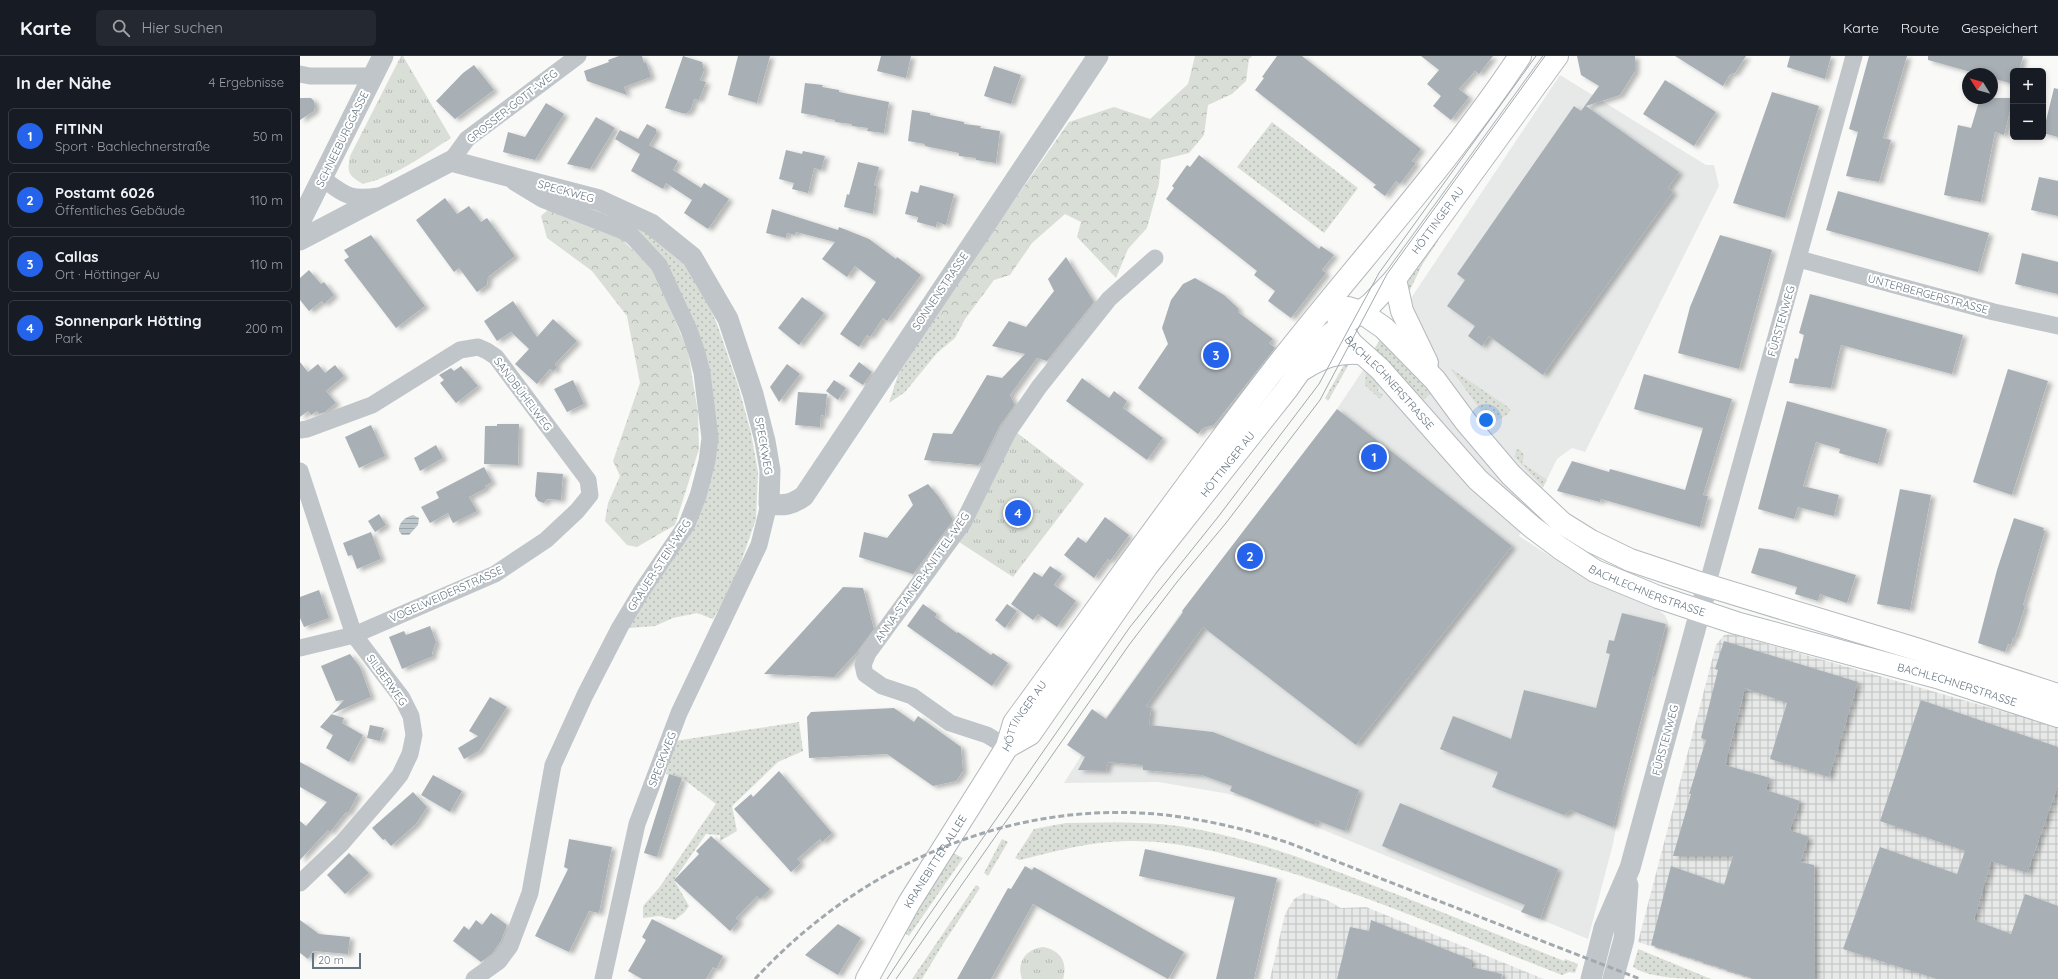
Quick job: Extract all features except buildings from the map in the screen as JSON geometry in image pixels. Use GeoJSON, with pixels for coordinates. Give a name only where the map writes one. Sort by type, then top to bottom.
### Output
{"type":"FeatureCollection","features":[{"type":"Feature","properties":{"kind":"main road","name":"HÖTTINGER AU"},"geometry":{"type":"LineString","coordinates":[[1007,747],[1014,723],[1240,414],[1455,144],[1520,56]]}},
{"type":"Feature","properties":{"kind":"main road","name":"HÖTTINGER AU"},"geometry":{"type":"LineString","coordinates":[[1361,312],[1385,291],[1395,279],[1557,56]]}},
{"type":"Feature","properties":{"kind":"main road"},"geometry":{"type":"LineString","coordinates":[[1395,279],[1402,311],[1435,380]]}},
{"type":"Feature","properties":{"kind":"main road"},"geometry":{"type":"LineString","coordinates":[[1312,322],[1327,312],[1338,318],[1342,286]]}},
{"type":"Feature","properties":{"kind":"main road","name":"BACHLECHNERSTRASSE"},"geometry":{"type":"LineString","coordinates":[[2058,695],[1916,649],[1708,586],[1630,560],[1591,541],[1562,523],[1511,475],[1466,422],[1435,380],[1379,324],[1361,312],[1349,308],[1338,318],[1360,353],[1380,369],[1478,480],[1521,518],[1560,548],[1595,571],[1658,597],[1700,611],[1940,678],[2058,716]]}},
{"type":"Feature","properties":{"kind":"main road","name":"HÖTTINGER AU"},"geometry":{"type":"LineString","coordinates":[[1007,747],[1030,734],[1147,566],[1299,372],[1338,318]]}},
{"type":"Feature","properties":{"kind":"main road"},"geometry":{"type":"LineString","coordinates":[[1299,372],[1327,356],[1342,352],[1360,353]]}},
{"type":"Feature","properties":{"kind":"main road","name":"KRANEBITTER ALLEE"},"geometry":{"type":"LineString","coordinates":[[867,979],[913,897],[1007,747]]}},
{"type":"Feature","properties":{"kind":"street","name":"SCHNEEBURGGASSE"},"geometry":{"type":"LineString","coordinates":[[300,222],[323,179],[383,56]]}},
{"type":"Feature","properties":{"kind":"street","name":"GROSSER-GOTT-WEG"},"geometry":{"type":"LineString","coordinates":[[451,161],[467,139],[578,56]]}},
{"type":"Feature","properties":{"kind":"street","name":"SONNENSTRASSE"},"geometry":{"type":"LineString","coordinates":[[769,504],[784,506],[795,503],[804,496],[1098,56]]}},
{"type":"Feature","properties":{"kind":"street","name":"FÜRSTENWEG"},"geometry":{"type":"LineString","coordinates":[[1591,979],[1604,928],[1630,868],[1854,56]]}},
{"type":"Feature","properties":{"kind":"street"},"geometry":{"type":"LineString","coordinates":[[300,74],[310,76],[374,76]]}},
{"type":"Feature","properties":{"kind":"street"},"geometry":{"type":"LineString","coordinates":[[300,240],[451,161]]}},
{"type":"Feature","properties":{"kind":"street","name":"SPECKWEG"},"geometry":{"type":"LineString","coordinates":[[451,161],[599,200],[651,224],[692,257],[728,319],[753,394],[765,441],[770,470],[769,504],[759,545],[679,713],[637,824],[603,979]]}},
{"type":"Feature","properties":{"kind":"street","name":"GRAUER-STEIN-WEG"},"geometry":{"type":"LineString","coordinates":[[474,979],[499,961],[510,946],[530,893],[553,766],[585,695],[620,627],[690,518],[704,473],[710,438],[697,353],[680,308],[659,265],[632,236],[621,230],[542,199],[496,172]]}},
{"type":"Feature","properties":{"kind":"street"},"geometry":{"type":"LineString","coordinates":[[323,179],[342,193],[358,199],[386,195]]}},
{"type":"Feature","properties":{"kind":"street","name":"ANNA-STAINER-KNITTEL-WEG"},"geometry":{"type":"LineString","coordinates":[[1007,747],[987,735],[950,723],[912,696],[882,686],[865,674],[863,664],[868,653],[963,523],[1008,432],[1039,387],[1109,299],[1155,258]]}},
{"type":"Feature","properties":{"kind":"street","name":"UNTERBERGERSTRASSE"},"geometry":{"type":"LineString","coordinates":[[1799,259],[1994,312],[2058,326]]}},
{"type":"Feature","properties":{"kind":"street","name":"SANDBÜHELWEG"},"geometry":{"type":"LineString","coordinates":[[300,430],[307,429],[372,405],[460,350],[478,347],[496,357],[588,480],[590,495],[577,512]]}},
{"type":"Feature","properties":{"kind":"street","name":"SILBERWEG"},"geometry":{"type":"LineString","coordinates":[[300,470],[354,635],[407,706],[413,726],[413,744],[406,764],[392,785],[342,844],[300,883]]}},
{"type":"Feature","properties":{"kind":"street","name":"VOGELWEIDERSTRASSE"},"geometry":{"type":"LineString","coordinates":[[300,648],[354,635],[495,574],[546,540],[577,512]]}},
{"type":"Feature","properties":{"kind":"street","name":"FÜRSTENWEG"},"geometry":{"type":"LineString","coordinates":[[1613,979],[1624,939],[1630,868]]}},
{"type":"Feature","properties":{"kind":"shaded area"},"geometry":{"type":"Polygon","coordinates":[[[1560,75],[1706,165],[1714,165],[1719,186],[1585,452],[1572,448],[1557,459],[1519,536],[1584,578],[1658,610],[1665,615],[1668,622],[1667,636],[1656,675],[1652,678],[1625,779],[1613,844],[1588,939],[1246,798],[1158,782],[1064,783],[1105,718],[1182,611],[1337,409],[1560,75]]]}},
{"type":"Feature","properties":{"kind":"shaded area"},"geometry":{"type":"Polygon","coordinates":[[[413,515],[419,518],[418,525],[409,535],[402,535],[399,531],[401,523],[407,517],[413,515]]]}},
{"type":"Feature","properties":{"kind":"shaded area"},"geometry":{"type":"Polygon","coordinates":[[[1732,634],[2058,727],[2058,979],[1750,979],[1638,942],[1716,645],[1724,635],[1732,634]]]}},
{"type":"Feature","properties":{"kind":"shaded area"},"geometry":{"type":"Polygon","coordinates":[[[1304,893],[1327,900],[1341,908],[1366,907],[1544,979],[1270,979],[1285,914],[1294,899],[1304,893]]]}},
{"type":"Feature","properties":{"kind":"green space"},"geometry":{"type":"Polygon","coordinates":[[[401,56],[403,56],[451,138],[398,171],[363,184],[354,178],[350,173],[350,156],[401,56]]]}},
{"type":"Feature","properties":{"kind":"green space"},"geometry":{"type":"Polygon","coordinates":[[[1195,56],[1252,56],[1249,59],[1246,81],[1232,94],[1208,105],[1204,135],[1189,153],[1161,160],[1159,184],[1147,228],[1128,249],[1116,278],[1077,237],[1081,222],[1065,214],[1032,243],[1010,275],[994,280],[965,319],[944,319],[939,308],[1069,122],[1114,107],[1150,119],[1188,84],[1195,56]]]}},
{"type":"Feature","properties":{"kind":"green space"},"geometry":{"type":"Polygon","coordinates":[[[1272,122],[1358,188],[1324,233],[1237,167],[1272,122]]]}},
{"type":"Feature","properties":{"kind":"green space"},"geometry":{"type":"Polygon","coordinates":[[[567,200],[602,210],[645,230],[678,255],[699,283],[717,324],[738,385],[751,433],[758,472],[756,519],[733,585],[713,619],[697,613],[673,618],[655,626],[629,628],[660,571],[715,428],[661,259],[567,200]]]}},
{"type":"Feature","properties":{"kind":"green space"},"geometry":{"type":"Polygon","coordinates":[[[550,208],[614,232],[653,269],[688,351],[698,413],[699,449],[675,525],[637,547],[627,545],[605,521],[608,503],[620,476],[613,461],[640,383],[627,316],[592,271],[547,238],[541,216],[550,208]]]}},
{"type":"Feature","properties":{"kind":"green space"},"geometry":{"type":"Polygon","coordinates":[[[1439,231],[1438,241],[1422,265],[1408,294],[1406,278],[1439,231]]]}},
{"type":"Feature","properties":{"kind":"green space"},"geometry":{"type":"Polygon","coordinates":[[[939,308],[944,319],[965,319],[955,338],[937,353],[905,392],[889,403],[898,375],[939,308]]]}},
{"type":"Feature","properties":{"kind":"green space"},"geometry":{"type":"Polygon","coordinates":[[[1381,338],[1404,362],[1430,394],[1422,401],[1373,351],[1381,338]]]}},
{"type":"Feature","properties":{"kind":"green space"},"geometry":{"type":"Polygon","coordinates":[[[1349,364],[1328,401],[1325,398],[1344,365],[1349,364]]]}},
{"type":"Feature","properties":{"kind":"green space"},"geometry":{"type":"Polygon","coordinates":[[[1450,368],[1508,407],[1510,410],[1508,414],[1491,424],[1450,368]]]}},
{"type":"Feature","properties":{"kind":"green space"},"geometry":{"type":"Polygon","coordinates":[[[1366,372],[1379,384],[1378,391],[1383,395],[1380,399],[1365,385],[1366,372]]]}},
{"type":"Feature","properties":{"kind":"green space"},"geometry":{"type":"Polygon","coordinates":[[[1016,432],[1084,484],[1013,577],[959,542],[1016,432]]]}},
{"type":"Feature","properties":{"kind":"green space"},"geometry":{"type":"Polygon","coordinates":[[[1516,449],[1520,450],[1524,455],[1522,463],[1547,480],[1543,487],[1515,457],[1516,449]]]}},
{"type":"Feature","properties":{"kind":"green space"},"geometry":{"type":"Polygon","coordinates":[[[799,722],[803,751],[778,762],[732,806],[737,831],[720,841],[720,835],[706,834],[674,880],[689,906],[685,912],[675,920],[659,916],[643,918],[643,906],[659,888],[716,804],[682,778],[666,774],[675,741],[799,722]]]}},
{"type":"Feature","properties":{"kind":"green space"},"geometry":{"type":"Polygon","coordinates":[[[1066,823],[1164,824],[1202,830],[1250,842],[1321,865],[1564,961],[1565,959],[1578,964],[1575,973],[1569,972],[1562,975],[1346,891],[1255,862],[1204,849],[1169,843],[1119,841],[1090,844],[1020,860],[1015,858],[1034,829],[1066,823]]]}},
{"type":"Feature","properties":{"kind":"green space"},"geometry":{"type":"Polygon","coordinates":[[[1002,839],[1008,842],[988,876],[984,873],[1002,839]]]}},
{"type":"Feature","properties":{"kind":"green space"},"geometry":{"type":"Polygon","coordinates":[[[951,852],[963,858],[909,936],[903,932],[951,852]]]}},
{"type":"Feature","properties":{"kind":"green space"},"geometry":{"type":"Polygon","coordinates":[[[976,885],[980,888],[922,979],[912,979],[976,885]]]}},
{"type":"Feature","properties":{"kind":"green space"},"geometry":{"type":"Polygon","coordinates":[[[1043,947],[1054,951],[1061,958],[1064,967],[1063,979],[1022,979],[1020,967],[1024,957],[1032,950],[1043,947]]]}},
{"type":"Feature","properties":{"kind":"green space"},"geometry":{"type":"Polygon","coordinates":[[[1638,949],[1711,979],[1670,978],[1641,971],[1633,967],[1638,949]]]}},
{"type":"Feature","properties":{"kind":"tram line"},"geometry":{"type":"LineString","coordinates":[[887,979],[925,921],[1130,627],[1218,517],[1319,384],[1379,273],[1536,56]]}},
{"type":"Feature","properties":{"kind":"tram line"},"geometry":{"type":"LineString","coordinates":[[896,979],[1129,645],[1177,582],[1226,523],[1320,400],[1387,274],[1545,56]]}},
{"type":"Feature","properties":{"kind":"railway"},"geometry":{"type":"LineString","coordinates":[[755,979],[796,939],[841,903],[890,873],[941,848],[995,830],[1051,818],[1108,813],[1182,817],[1228,826],[1274,838],[1640,979]]}},
{"type":"Feature","properties":{"kind":"place","name":"Callas"},"geometry":{"type":"Point","coordinates":[1216,355]}},
{"type":"Feature","properties":{"kind":"place","name":"FITINN"},"geometry":{"type":"Point","coordinates":[1374,457]}},
{"type":"Feature","properties":{"kind":"place","name":"Sonnenpark Hötting"},"geometry":{"type":"Point","coordinates":[1018,513]}},
{"type":"Feature","properties":{"kind":"place","name":"Postamt 6026"},"geometry":{"type":"Point","coordinates":[1250,556]}}]}
